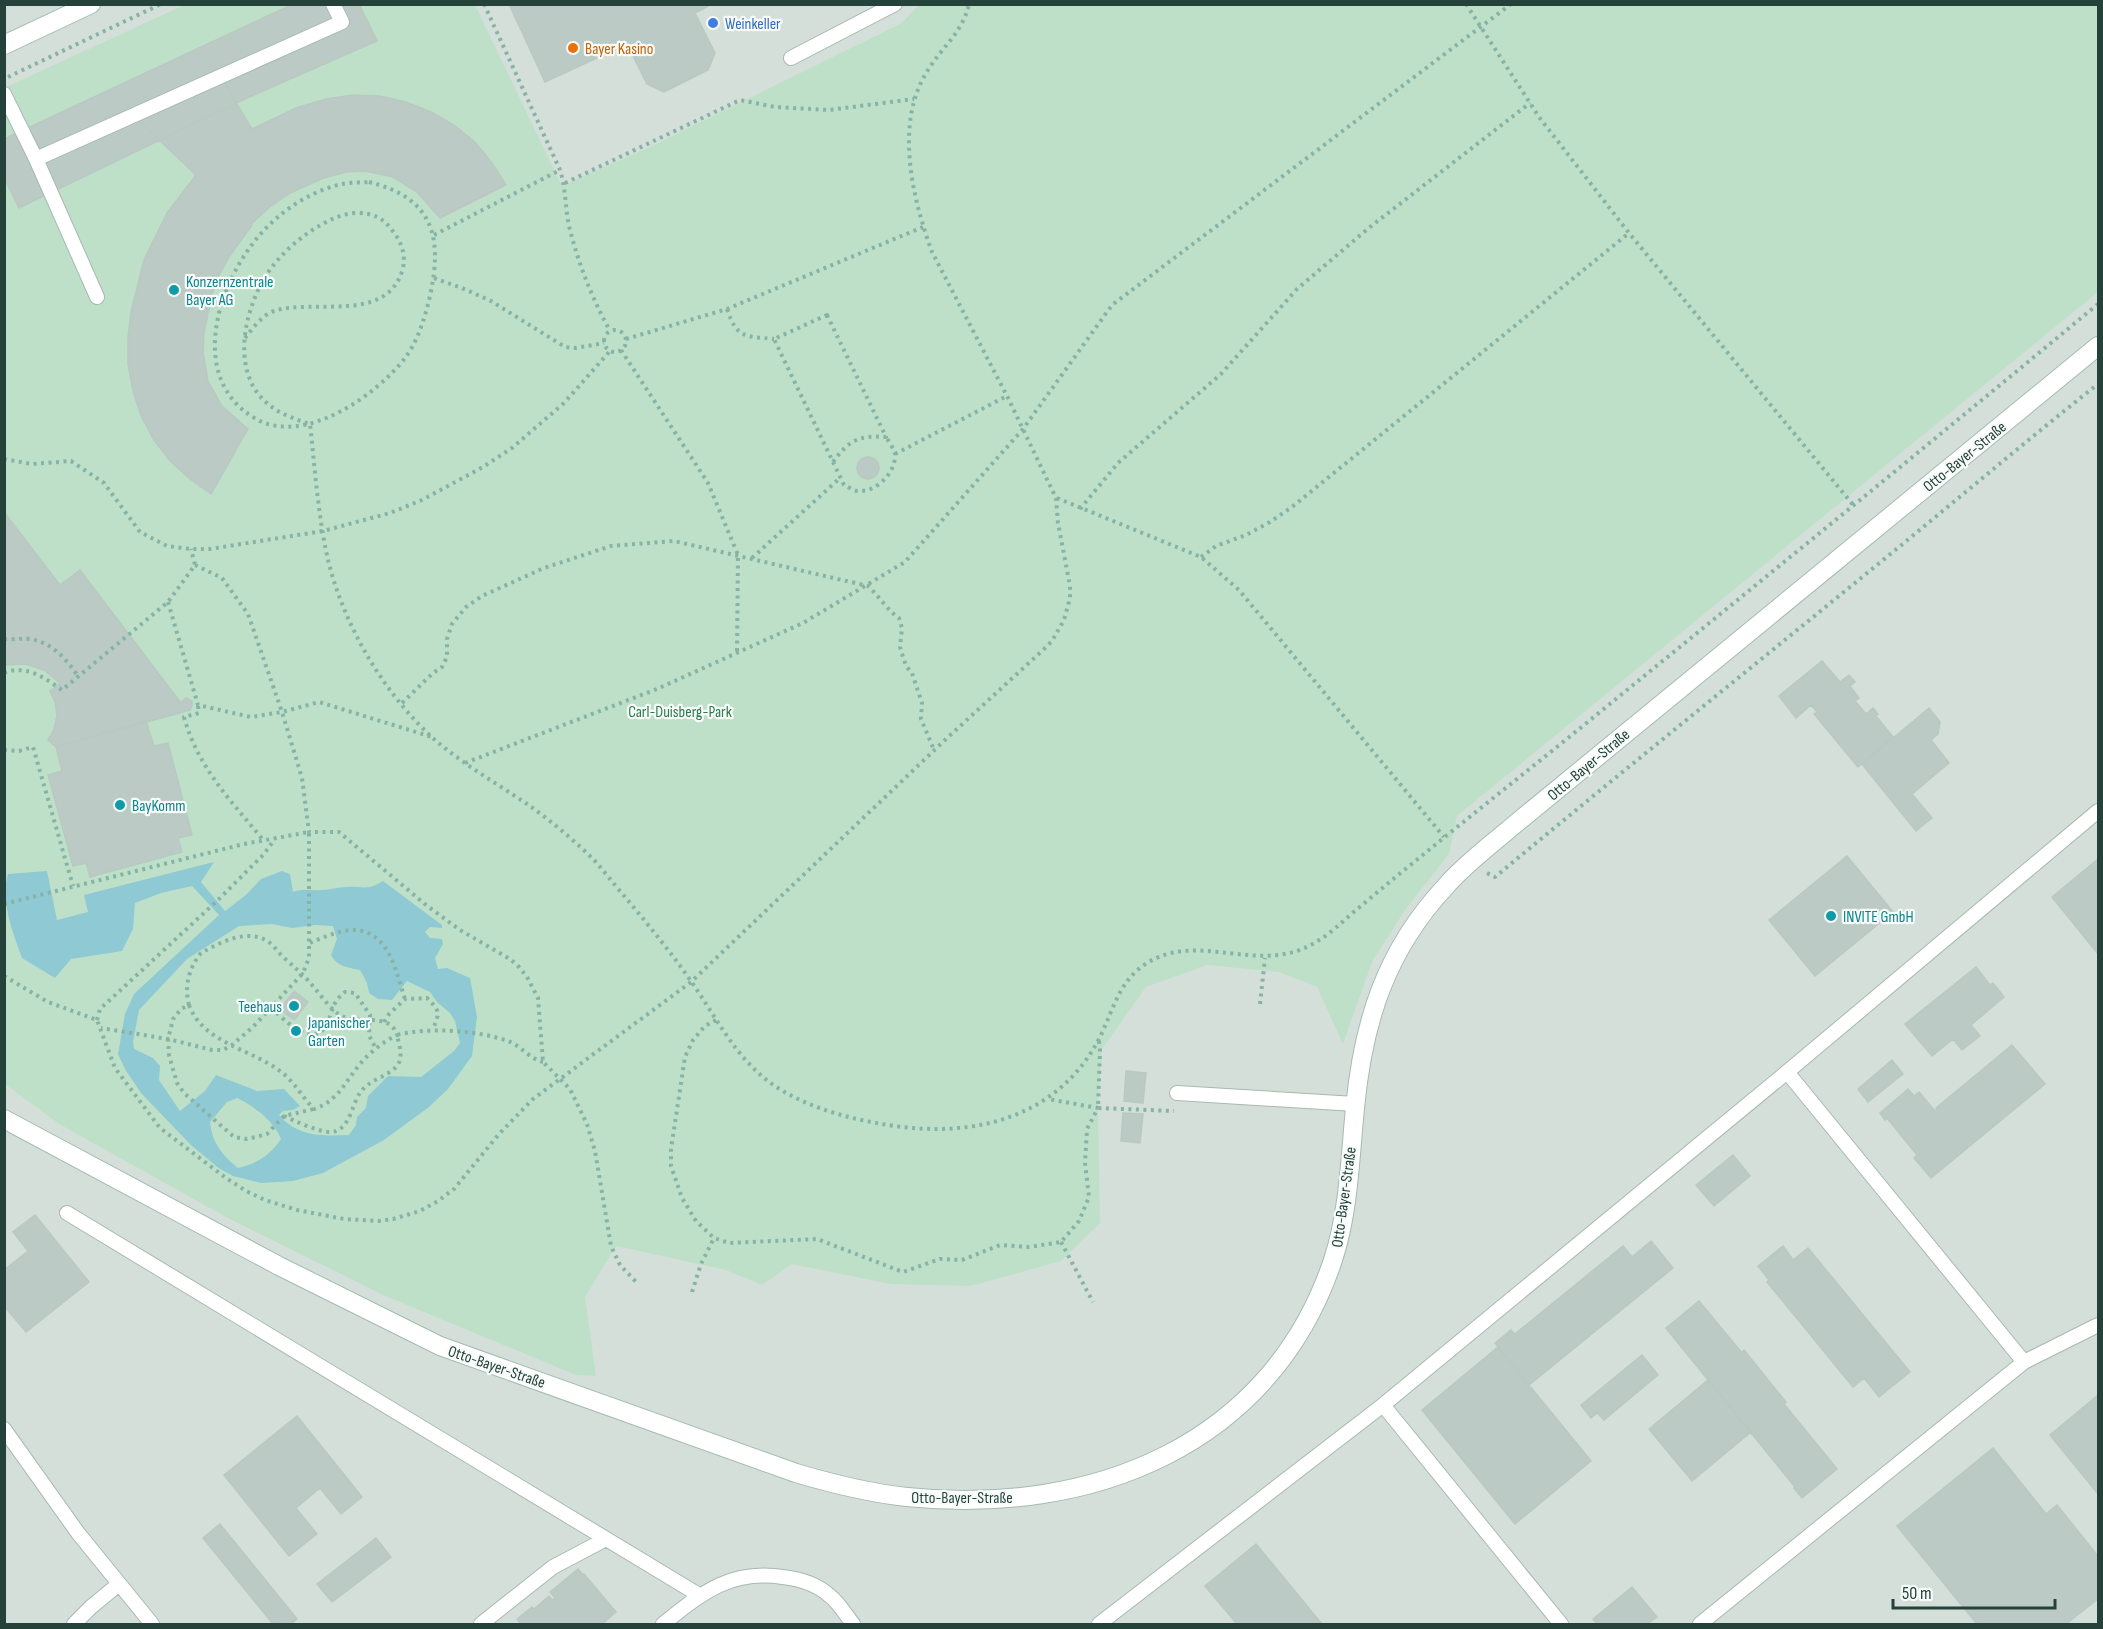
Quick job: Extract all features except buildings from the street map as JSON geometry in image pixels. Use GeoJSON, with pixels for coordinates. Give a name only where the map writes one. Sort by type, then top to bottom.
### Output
{"type":"FeatureCollection","features":[{"type":"Feature","properties":{"kind":"street"},"geometry":{"type":"LineString","coordinates":[[4,45],[91,4]]}},
{"type":"Feature","properties":{"kind":"street","name":"Otto-Bayer-Straße"},"geometry":{"type":"LineString","coordinates":[[4,1119],[279,1266],[440,1346],[832,1484],[907,1497],[983,1500],[1058,1491],[1108,1479],[1147,1466],[1173,1453],[1223,1421],[1266,1380],[1284,1357],[1309,1317],[1325,1284],[1334,1257],[1346,1202],[1355,1104],[1363,1045],[1370,1016],[1393,960],[1408,933],[1426,908],[1469,863],[1685,683],[2098,346]]}},
{"type":"Feature","properties":{"kind":"lane"},"geometry":{"type":"LineString","coordinates":[[36,159],[342,22],[333,4]]}},
{"type":"Feature","properties":{"kind":"lane"},"geometry":{"type":"LineString","coordinates":[[791,58],[896,4]]}},
{"type":"Feature","properties":{"kind":"lane"},"geometry":{"type":"LineString","coordinates":[[4,94],[36,159],[97,297]]}},
{"type":"Feature","properties":{"kind":"lane"},"geometry":{"type":"LineString","coordinates":[[1100,1624],[1383,1405],[1787,1072],[2098,811]]}},
{"type":"Feature","properties":{"kind":"lane"},"geometry":{"type":"LineString","coordinates":[[1787,1072],[2024,1362]]}},
{"type":"Feature","properties":{"kind":"lane"},"geometry":{"type":"LineString","coordinates":[[1177,1093],[1355,1104]]}},
{"type":"Feature","properties":{"kind":"lane"},"geometry":{"type":"LineString","coordinates":[[67,1213],[699,1595]]}},
{"type":"Feature","properties":{"kind":"lane"},"geometry":{"type":"LineString","coordinates":[[1700,1624],[2024,1362],[2098,1325]]}},
{"type":"Feature","properties":{"kind":"lane"},"geometry":{"type":"LineString","coordinates":[[1383,1405],[1561,1624]]}},
{"type":"Feature","properties":{"kind":"lane"},"geometry":{"type":"LineString","coordinates":[[4,1429],[78,1533],[152,1624]]}},
{"type":"Feature","properties":{"kind":"lane"},"geometry":{"type":"LineString","coordinates":[[481,1624],[554,1567],[606,1539]]}},
{"type":"Feature","properties":{"kind":"lane"},"geometry":{"type":"LineString","coordinates":[[663,1624],[699,1595],[720,1584],[756,1574],[802,1580],[830,1596],[853,1624]]}},
{"type":"Feature","properties":{"kind":"lane"},"geometry":{"type":"LineString","coordinates":[[74,1624],[119,1584]]}},
{"type":"Feature","properties":{"kind":"path"},"geometry":{"type":"LineString","coordinates":[[4,78],[161,4]]}},
{"type":"Feature","properties":{"kind":"path"},"geometry":{"type":"LineString","coordinates":[[484,4],[561,170],[565,183],[569,224],[582,273],[610,331]]}},
{"type":"Feature","properties":{"kind":"path"},"geometry":{"type":"LineString","coordinates":[[274,840],[264,854],[218,900],[100,1009],[97,1020],[115,1068],[160,1128],[246,1191],[297,1210],[344,1219],[379,1221],[393,1219],[420,1210],[438,1201],[454,1189],[518,1113],[560,1077],[691,982],[1052,641],[1064,620],[1070,598],[1056,498],[1007,396],[932,252],[923,227],[908,140],[914,99],[928,69],[960,29],[969,4]]}},
{"type":"Feature","properties":{"kind":"path"},"geometry":{"type":"LineString","coordinates":[[1466,4],[1530,103],[1629,233],[1854,506]]}},
{"type":"Feature","properties":{"kind":"path"},"geometry":{"type":"LineString","coordinates":[[465,763],[657,689],[803,623],[905,562],[1023,429],[1112,305],[1511,4]]}},
{"type":"Feature","properties":{"kind":"path"},"geometry":{"type":"LineString","coordinates":[[565,183],[740,100],[775,106],[829,110],[914,99]]}},
{"type":"Feature","properties":{"kind":"path"},"geometry":{"type":"LineString","coordinates":[[1080,509],[1119,463],[1221,374],[1297,289],[1370,227],[1530,103]]}},
{"type":"Feature","properties":{"kind":"path"},"geometry":{"type":"LineString","coordinates":[[434,235],[561,170]]}},
{"type":"Feature","properties":{"kind":"path"},"geometry":{"type":"LineString","coordinates":[[369,182],[390,188],[409,200],[423,213],[434,235],[436,262],[434,278],[425,316],[405,358],[380,384],[350,406],[310,424],[283,427],[258,420],[241,408],[223,387],[216,366],[216,331],[223,297],[237,265],[254,240],[278,217],[307,197],[342,184],[369,182]]}},
{"type":"Feature","properties":{"kind":"path"},"geometry":{"type":"LineString","coordinates":[[245,338],[259,321],[271,312],[287,307],[344,308],[378,298],[391,289],[400,277],[404,262],[403,249],[396,234],[384,220],[368,213],[348,213],[328,221],[305,234],[287,250],[269,271],[257,291],[248,318],[245,338],[245,368],[250,382],[260,397],[287,417],[310,424]]}},
{"type":"Feature","properties":{"kind":"path"},"geometry":{"type":"LineString","coordinates":[[626,339],[727,309],[923,227]]}},
{"type":"Feature","properties":{"kind":"path"},"geometry":{"type":"LineString","coordinates":[[1201,557],[1216,546],[1246,535],[1270,522],[1292,507],[1629,233]]}},
{"type":"Feature","properties":{"kind":"path"},"geometry":{"type":"LineString","coordinates":[[434,278],[491,301],[565,347],[576,348],[604,343]]}},
{"type":"Feature","properties":{"kind":"path"},"geometry":{"type":"LineString","coordinates":[[310,424],[323,531],[332,573],[350,624],[377,671],[433,738],[465,763],[535,810],[594,860],[646,922],[691,982],[734,1048],[770,1082],[800,1100],[857,1118],[886,1125],[928,1130],[957,1129],[1006,1119],[1030,1110],[1048,1099],[1065,1084],[1098,1040],[1123,985],[1133,974],[1157,958],[1185,951],[1265,958],[1296,952],[1323,938],[1444,837],[1854,506],[2098,304]]}},
{"type":"Feature","properties":{"kind":"path"},"geometry":{"type":"LineString","coordinates":[[727,309],[732,325],[745,336],[774,339],[827,315],[895,454],[892,468],[884,480],[871,489],[858,491],[844,485],[774,339]]}},
{"type":"Feature","properties":{"kind":"path"},"geometry":{"type":"LineString","coordinates":[[4,459],[32,464],[71,461],[104,483],[140,532],[167,546],[210,549],[323,531],[390,513],[453,485],[483,467],[512,448],[564,403],[610,351],[621,350],[626,339],[620,331],[610,331],[606,334],[604,343],[610,351]]}},
{"type":"Feature","properties":{"kind":"path"},"geometry":{"type":"LineString","coordinates":[[621,350],[708,483],[738,555],[737,652]]}},
{"type":"Feature","properties":{"kind":"path"},"geometry":{"type":"LineString","coordinates":[[1469,863],[1495,877],[2018,447],[2098,384]]}},
{"type":"Feature","properties":{"kind":"path"},"geometry":{"type":"LineString","coordinates":[[895,454],[1007,396]]}},
{"type":"Feature","properties":{"kind":"path"},"geometry":{"type":"LineString","coordinates":[[832,462],[844,447],[855,440],[870,436],[886,437]]}},
{"type":"Feature","properties":{"kind":"path"},"geometry":{"type":"LineString","coordinates":[[752,558],[840,478]]}},
{"type":"Feature","properties":{"kind":"path"},"geometry":{"type":"LineString","coordinates":[[1056,498],[1201,557],[1239,590],[1444,837]]}},
{"type":"Feature","properties":{"kind":"path"},"geometry":{"type":"LineString","coordinates":[[402,703],[442,667],[447,657],[447,639],[452,624],[466,607],[482,596],[544,568],[611,546],[674,541],[868,586],[899,618],[903,628],[900,647],[922,703],[921,719],[934,750]]}},
{"type":"Feature","properties":{"kind":"path"},"geometry":{"type":"LineString","coordinates":[[191,549],[195,565]]}},
{"type":"Feature","properties":{"kind":"path"},"geometry":{"type":"LineString","coordinates":[[4,673],[12,669],[27,670],[43,677],[62,690],[168,602],[195,565]]}},
{"type":"Feature","properties":{"kind":"path"},"geometry":{"type":"LineString","coordinates":[[100,1028],[168,1039],[212,1050],[223,1050],[252,1028],[271,1008],[303,973],[309,958],[309,832],[302,778],[248,614],[222,578],[195,565]]}},
{"type":"Feature","properties":{"kind":"path"},"geometry":{"type":"LineString","coordinates":[[168,602],[198,705],[199,713],[184,717],[189,734],[209,775],[265,842]]}},
{"type":"Feature","properties":{"kind":"path"},"geometry":{"type":"LineString","coordinates":[[4,639],[28,639],[43,643],[62,656],[78,676]]}},
{"type":"Feature","properties":{"kind":"path"},"geometry":{"type":"LineString","coordinates":[[198,705],[251,717],[319,702],[433,738]]}},
{"type":"Feature","properties":{"kind":"path"},"geometry":{"type":"LineString","coordinates":[[4,750],[19,752],[33,747],[73,886]]}},
{"type":"Feature","properties":{"kind":"path"},"geometry":{"type":"LineString","coordinates":[[4,904],[244,844],[265,842],[309,832],[339,832],[426,905],[460,930],[510,959],[519,967],[538,998],[543,1062]]}},
{"type":"Feature","properties":{"kind":"path"},"geometry":{"type":"LineString","coordinates":[[310,943],[350,930],[373,935],[387,950],[405,999]]}},
{"type":"Feature","properties":{"kind":"path"},"geometry":{"type":"LineString","coordinates":[[284,1116],[318,1130],[331,1133],[338,1131],[349,1117],[360,1093],[366,1086],[398,1065],[401,1056],[397,1035],[395,1029],[384,1022],[351,1020],[340,1015],[303,973],[270,943],[258,936],[242,936],[212,947],[196,958],[188,979],[186,996],[192,1013],[208,1031],[281,1071],[314,1109]]}},
{"type":"Feature","properties":{"kind":"path"},"geometry":{"type":"LineString","coordinates":[[1260,1004],[1265,958]]}},
{"type":"Feature","properties":{"kind":"path"},"geometry":{"type":"LineString","coordinates":[[4,976],[48,1002],[97,1020]]}},
{"type":"Feature","properties":{"kind":"path"},"geometry":{"type":"LineString","coordinates":[[271,1008],[301,1033],[308,1035],[318,1033],[326,1026],[337,998],[345,992],[355,993],[367,1008],[370,1020],[369,1035],[376,1048]]}},
{"type":"Feature","properties":{"kind":"path"},"geometry":{"type":"LineString","coordinates":[[384,1022],[405,999],[427,998],[437,1009],[439,1016],[433,1029]]}},
{"type":"Feature","properties":{"kind":"path"},"geometry":{"type":"LineString","coordinates":[[189,1005],[181,1009],[173,1019],[168,1039],[174,1076],[184,1093],[218,1124],[234,1137],[246,1139],[267,1134],[284,1116],[324,1106],[337,1096],[360,1063],[376,1048],[397,1035],[433,1029],[485,1036],[508,1041],[536,1061],[543,1062],[560,1077],[577,1101],[587,1124],[599,1172],[611,1246],[620,1265],[638,1284]]}},
{"type":"Feature","properties":{"kind":"path"},"geometry":{"type":"LineString","coordinates":[[716,1020],[705,1026],[693,1040],[685,1057],[671,1149],[671,1166],[682,1198],[696,1221],[714,1238],[729,1242],[817,1239],[903,1272],[940,1259],[962,1260],[1000,1245],[1029,1247],[1061,1242],[1079,1221],[1089,1197],[1085,1163],[1087,1129],[1098,1108],[1100,1051],[1098,1040]]}},
{"type":"Feature","properties":{"kind":"path"},"geometry":{"type":"LineString","coordinates":[[1048,1099],[1098,1108],[1175,1111]]}},
{"type":"Feature","properties":{"kind":"path"},"geometry":{"type":"LineString","coordinates":[[692,1292],[701,1264],[714,1238]]}},
{"type":"Feature","properties":{"kind":"path"},"geometry":{"type":"LineString","coordinates":[[1061,1242],[1094,1302]]}},
{"type":"Feature","properties":{"kind":"shaded area"},"geometry":{"type":"Polygon","coordinates":[[[5,5],[2098,5],[2098,1624],[5,1624],[5,5]]]}},
{"type":"Feature","properties":{"kind":"green space","name":"Carl-Duisberg-Park"},"geometry":{"type":"Polygon","coordinates":[[[184,5],[475,5],[562,186],[656,144],[902,23],[919,5],[2098,5],[2098,292],[1457,816],[1449,854],[1405,910],[1372,962],[1343,1044],[1317,987],[1279,972],[1207,965],[1146,987],[1102,1049],[1098,1108],[1100,1223],[1061,1261],[971,1286],[891,1284],[792,1264],[762,1285],[726,1270],[616,1246],[585,1297],[596,1376],[576,1375],[383,1295],[226,1217],[59,1124],[5,1084],[4,88],[184,5]]]}},
{"type":"Feature","properties":{"kind":"water"},"geometry":{"type":"Polygon","coordinates":[[[214,862],[201,882],[225,911],[247,894],[261,879],[282,871],[290,874],[293,892],[369,887],[383,881],[442,925],[442,928],[430,927],[425,932],[430,938],[442,939],[443,944],[435,958],[438,969],[447,968],[470,978],[477,1017],[472,1056],[448,1089],[429,1107],[384,1140],[323,1173],[293,1181],[261,1183],[233,1176],[220,1169],[191,1145],[141,1093],[118,1054],[125,1014],[134,994],[219,915],[192,886],[161,893],[135,903],[133,929],[122,951],[71,959],[55,978],[22,958],[7,906],[8,874],[47,871],[57,920],[88,912],[84,895],[214,862]],[[272,924],[239,926],[187,959],[139,1010],[133,1042],[134,1049],[153,1058],[160,1066],[159,1080],[180,1111],[205,1091],[216,1075],[257,1091],[284,1089],[300,1106],[293,1110],[283,1111],[279,1115],[294,1128],[311,1134],[349,1135],[356,1125],[357,1117],[366,1108],[368,1096],[388,1076],[421,1077],[454,1051],[460,1043],[455,1021],[430,992],[407,981],[392,1000],[378,999],[369,993],[360,970],[339,964],[333,959],[331,955],[337,939],[333,926],[315,925],[292,928],[272,924]],[[237,1098],[227,1102],[210,1122],[219,1148],[238,1168],[263,1158],[281,1139],[274,1126],[263,1115],[237,1098]]]}},
{"type":"Feature","properties":{"kind":"place","name":"Weinkeller"},"geometry":{"type":"Point","coordinates":[713,23]}},
{"type":"Feature","properties":{"kind":"place","name":"Bayer Kasino"},"geometry":{"type":"Point","coordinates":[573,48]}},
{"type":"Feature","properties":{"kind":"place","name":"Konzernzentrale Bayer AG"},"geometry":{"type":"Point","coordinates":[174,290]}},
{"type":"Feature","properties":{"kind":"place","name":"BayKomm"},"geometry":{"type":"Point","coordinates":[120,805]}},
{"type":"Feature","properties":{"kind":"place","name":"INVITE GmbH"},"geometry":{"type":"Point","coordinates":[1831,916]}},
{"type":"Feature","properties":{"kind":"place","name":"Teehaus"},"geometry":{"type":"Point","coordinates":[294,1006]}},
{"type":"Feature","properties":{"kind":"place","name":"Japanischer Garten"},"geometry":{"type":"Point","coordinates":[296,1031]}}]}
